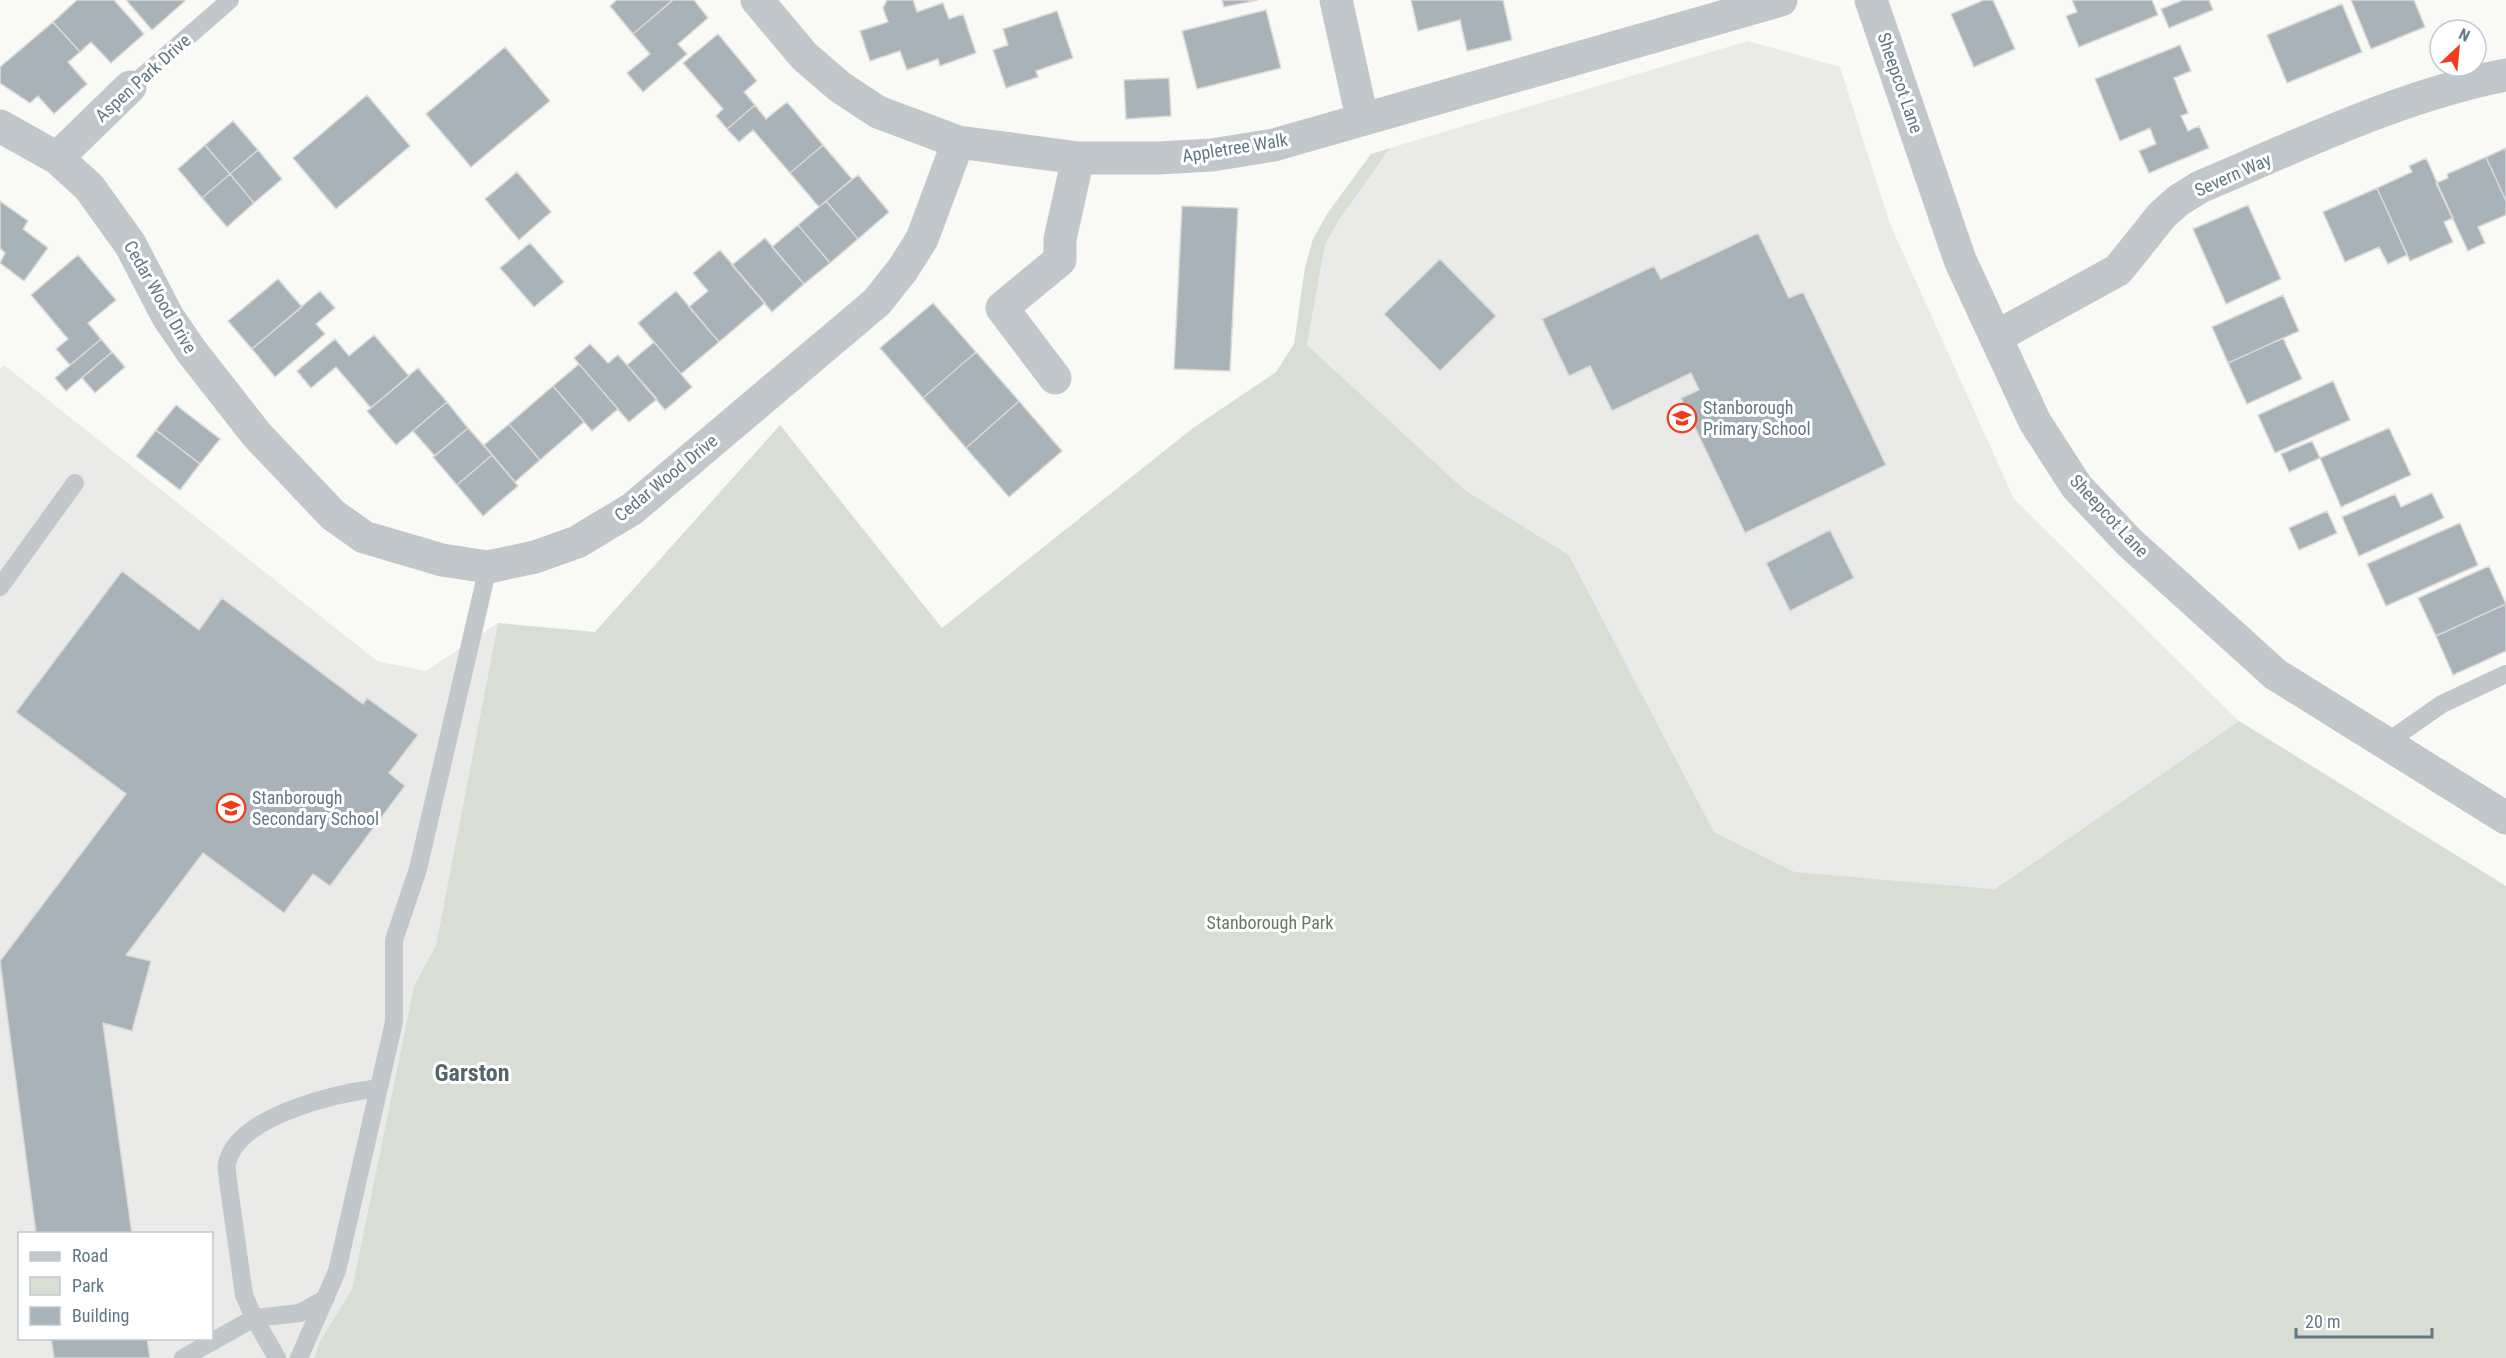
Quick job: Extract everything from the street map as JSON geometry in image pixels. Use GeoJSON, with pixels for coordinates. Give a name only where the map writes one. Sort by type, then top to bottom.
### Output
{"type":"FeatureCollection","features":[{"type":"Feature","properties":{"kind":"street","name":"Appletree Walk"},"geometry":{"type":"LineString","coordinates":[[757,0],[804,56],[840,87],[878,112],[958,142],[1078,158],[1212,155],[1274,145],[1781,0]]}},
{"type":"Feature","properties":{"kind":"street"},"geometry":{"type":"LineString","coordinates":[[1336,0],[1362,118]]}},
{"type":"Feature","properties":{"kind":"street","name":"Sheepcot Lane"},"geometry":{"type":"LineString","coordinates":[[1871,0],[1960,260],[2035,422],[2077,486],[2130,543],[2275,675],[2506,818]]}},
{"type":"Feature","properties":{"kind":"street","name":"Severn Way"},"geometry":{"type":"LineString","coordinates":[[1996,337],[2118,270],[2162,215],[2179,200],[2200,187],[2390,108],[2454,85],[2506,75]]}},
{"type":"Feature","properties":{"kind":"street","name":"Aspen Park Drive"},"geometry":{"type":"LineString","coordinates":[[57,158],[130,87]]}},
{"type":"Feature","properties":{"kind":"street","name":"Cedar Wood Drive"},"geometry":{"type":"LineString","coordinates":[[0,126],[57,158],[89,187],[112,216],[168,316],[192,352],[257,435],[333,515],[364,537],[403,551],[488,567],[535,557],[577,542],[632,509],[877,302],[903,269],[922,239],[958,142]]}},
{"type":"Feature","properties":{"kind":"street"},"geometry":{"type":"LineString","coordinates":[[1055,378],[1002,308],[1060,260],[1060,239],[1078,158]]}},
{"type":"Feature","properties":{"kind":"lane","name":"Aspen Park Drive"},"geometry":{"type":"LineString","coordinates":[[130,87],[230,0]]}},
{"type":"Feature","properties":{"kind":"lane"},"geometry":{"type":"LineString","coordinates":[[0,587],[75,483]]}},
{"type":"Feature","properties":{"kind":"lane"},"geometry":{"type":"LineString","coordinates":[[299,1358],[337,1271],[394,1022],[394,940],[418,869],[488,567]]}},
{"type":"Feature","properties":{"kind":"lane"},"geometry":{"type":"LineString","coordinates":[[2386,743],[2442,704],[2506,674]]}},
{"type":"Feature","properties":{"kind":"lane"},"geometry":{"type":"LineString","coordinates":[[277,1358],[254,1318],[244,1295],[227,1163],[237,1144],[265,1121],[342,1093],[379,1089]]}},
{"type":"Feature","properties":{"kind":"lane"},"geometry":{"type":"LineString","coordinates":[[183,1358],[254,1318],[300,1314],[326,1298]]}},
{"type":"Feature","properties":{"kind":"shaded area","name":"Stanborough Primary School"},"geometry":{"type":"Polygon","coordinates":[[[1748,41],[1840,67],[1890,224],[2014,499],[2239,721],[1995,889],[1795,872],[1714,832],[1569,555],[1466,491],[1307,345],[1325,245],[1339,220],[1390,148],[1748,41]]]}},
{"type":"Feature","properties":{"kind":"shaded area","name":"Stanborough Secondary School"},"geometry":{"type":"Polygon","coordinates":[[[4,365],[377,661],[426,671],[498,623],[436,945],[414,986],[352,1289],[320,1341],[314,1358],[0,1358],[0,370],[4,365]]]}},
{"type":"Feature","properties":{"kind":"green space","name":"Stanborough Park"},"geometry":{"type":"Polygon","coordinates":[[[1390,148],[1339,220],[1325,245],[1307,345],[1466,491],[1569,555],[1714,832],[1795,872],[1995,889],[2239,721],[2506,886],[2506,1358],[314,1358],[320,1341],[352,1289],[414,986],[436,945],[498,623],[595,632],[780,425],[942,628],[1193,428],[1276,372],[1294,344],[1305,267],[1313,239],[1327,214],[1371,154],[1390,148]]]}},
{"type":"Feature","properties":{"kind":"building"},"geometry":{"type":"Polygon","coordinates":[[[77,0],[114,0],[144,34],[111,63],[91,42],[80,52],[53,22],[77,0]]]}},
{"type":"Feature","properties":{"kind":"building"},"geometry":{"type":"Polygon","coordinates":[[[126,0],[184,0],[185,1],[152,30],[126,0]]]}},
{"type":"Feature","properties":{"kind":"building"},"geometry":{"type":"Polygon","coordinates":[[[617,0],[673,0],[633,34],[610,6],[617,0]]]}},
{"type":"Feature","properties":{"kind":"building"},"geometry":{"type":"Polygon","coordinates":[[[673,0],[694,0],[708,18],[678,44],[687,54],[643,92],[627,73],[650,54],[633,34],[673,0]]]}},
{"type":"Feature","properties":{"kind":"building"},"geometry":{"type":"Polygon","coordinates":[[[887,0],[913,0],[917,12],[943,3],[949,19],[963,14],[976,53],[940,66],[938,59],[907,70],[900,51],[870,61],[860,31],[888,22],[883,8],[887,0]]]}},
{"type":"Feature","properties":{"kind":"building"},"geometry":{"type":"Polygon","coordinates":[[[1222,0],[1258,0],[1224,7],[1222,0]]]}},
{"type":"Feature","properties":{"kind":"building"},"geometry":{"type":"Polygon","coordinates":[[[1411,0],[1503,0],[1512,40],[1467,51],[1460,20],[1418,31],[1411,0]]]}},
{"type":"Feature","properties":{"kind":"building"},"geometry":{"type":"Polygon","coordinates":[[[1984,0],[1993,0],[2015,49],[1974,67],[1951,14],[1984,0]]]}},
{"type":"Feature","properties":{"kind":"building"},"geometry":{"type":"Polygon","coordinates":[[[2072,0],[2152,0],[2158,15],[2079,47],[2066,16],[2077,12],[2072,0]]]}},
{"type":"Feature","properties":{"kind":"building"},"geometry":{"type":"Polygon","coordinates":[[[2183,0],[2209,0],[2213,10],[2169,28],[2161,9],[2183,0]]]}},
{"type":"Feature","properties":{"kind":"building"},"geometry":{"type":"Polygon","coordinates":[[[2351,0],[2414,0],[2425,27],[2371,49],[2351,0]]]}},
{"type":"Feature","properties":{"kind":"building"},"geometry":{"type":"Polygon","coordinates":[[[2342,4],[2362,52],[2287,83],[2267,35],[2342,4]]]}},
{"type":"Feature","properties":{"kind":"building"},"geometry":{"type":"Polygon","coordinates":[[[1266,10],[1281,68],[1197,89],[1182,31],[1266,10]]]}},
{"type":"Feature","properties":{"kind":"building"},"geometry":{"type":"Polygon","coordinates":[[[1057,11],[1073,58],[1036,71],[1038,77],[1006,88],[993,50],[1008,45],[1003,29],[1057,11]]]}},
{"type":"Feature","properties":{"kind":"building"},"geometry":{"type":"Polygon","coordinates":[[[53,22],[80,52],[68,62],[87,84],[54,114],[38,96],[30,103],[0,83],[0,67],[53,22]]]}},
{"type":"Feature","properties":{"kind":"building"},"geometry":{"type":"Polygon","coordinates":[[[718,34],[757,81],[744,92],[755,105],[727,129],[716,116],[723,109],[683,63],[718,34]]]}},
{"type":"Feature","properties":{"kind":"building"},"geometry":{"type":"Polygon","coordinates":[[[2180,45],[2191,71],[2174,78],[2188,113],[2181,116],[2188,131],[2199,126],[2209,148],[2149,173],[2139,151],[2156,144],[2150,128],[2120,141],[2095,79],[2180,45]]]}},
{"type":"Feature","properties":{"kind":"building"},"geometry":{"type":"Polygon","coordinates":[[[505,47],[550,101],[471,167],[426,114],[505,47]]]}},
{"type":"Feature","properties":{"kind":"building"},"geometry":{"type":"Polygon","coordinates":[[[1169,78],[1171,116],[1126,119],[1124,80],[1169,78]]]}},
{"type":"Feature","properties":{"kind":"building"},"geometry":{"type":"Polygon","coordinates":[[[367,95],[410,146],[336,209],[293,158],[367,95]]]}},
{"type":"Feature","properties":{"kind":"building"},"geometry":{"type":"Polygon","coordinates":[[[787,102],[823,145],[790,173],[753,130],[739,142],[727,129],[755,105],[766,119],[787,102]]]}},
{"type":"Feature","properties":{"kind":"building"},"geometry":{"type":"Polygon","coordinates":[[[233,121],[258,150],[230,174],[205,145],[233,121]]]}},
{"type":"Feature","properties":{"kind":"building"},"geometry":{"type":"Polygon","coordinates":[[[205,145],[230,174],[202,198],[178,169],[205,145]]]}},
{"type":"Feature","properties":{"kind":"building"},"geometry":{"type":"Polygon","coordinates":[[[823,145],[852,179],[819,207],[790,173],[823,145]]]}},
{"type":"Feature","properties":{"kind":"building"},"geometry":{"type":"Polygon","coordinates":[[[2506,148],[2506,201],[2486,157],[2506,148]]]}},
{"type":"Feature","properties":{"kind":"building"},"geometry":{"type":"Polygon","coordinates":[[[258,150],[282,179],[254,203],[230,174],[258,150]]]}},
{"type":"Feature","properties":{"kind":"building"},"geometry":{"type":"Polygon","coordinates":[[[2486,157],[2506,201],[2506,215],[2478,227],[2485,243],[2468,251],[2436,183],[2448,178],[2447,174],[2486,157]]]}},
{"type":"Feature","properties":{"kind":"building"},"geometry":{"type":"Polygon","coordinates":[[[2426,158],[2453,218],[2444,222],[2453,242],[2410,261],[2377,188],[2412,172],[2409,166],[2426,158]]]}},
{"type":"Feature","properties":{"kind":"building"},"geometry":{"type":"Polygon","coordinates":[[[517,172],[551,212],[519,240],[485,199],[517,172]]]}},
{"type":"Feature","properties":{"kind":"building"},"geometry":{"type":"Polygon","coordinates":[[[230,174],[254,203],[227,227],[202,198],[230,174]]]}},
{"type":"Feature","properties":{"kind":"building"},"geometry":{"type":"Polygon","coordinates":[[[858,175],[889,212],[858,239],[826,201],[858,175]]]}},
{"type":"Feature","properties":{"kind":"building"},"geometry":{"type":"Polygon","coordinates":[[[2377,188],[2407,255],[2388,264],[2379,247],[2345,262],[2323,212],[2377,188]]]}},
{"type":"Feature","properties":{"kind":"building"},"geometry":{"type":"Polygon","coordinates":[[[0,201],[28,221],[23,229],[48,248],[24,281],[0,263],[5,253],[0,248],[0,201]]]}},
{"type":"Feature","properties":{"kind":"building"},"geometry":{"type":"Polygon","coordinates":[[[826,201],[858,239],[830,263],[798,225],[826,201]]]}},
{"type":"Feature","properties":{"kind":"building"},"geometry":{"type":"Polygon","coordinates":[[[2248,205],[2281,279],[2226,304],[2193,229],[2248,205]]]}},
{"type":"Feature","properties":{"kind":"building"},"geometry":{"type":"Polygon","coordinates":[[[1182,206],[1238,208],[1230,371],[1174,369],[1182,206]]]}},
{"type":"Feature","properties":{"kind":"building"},"geometry":{"type":"Polygon","coordinates":[[[798,225],[830,263],[804,284],[772,247],[798,225]]]}},
{"type":"Feature","properties":{"kind":"building"},"geometry":{"type":"Polygon","coordinates":[[[1758,233],[1789,298],[1803,292],[1886,465],[1745,533],[1681,398],[1699,390],[1691,373],[1612,411],[1590,366],[1569,376],[1542,319],[1654,266],[1661,279],[1758,233]]]}},
{"type":"Feature","properties":{"kind":"building"},"geometry":{"type":"Polygon","coordinates":[[[765,238],[804,284],[772,312],[732,265],[765,238]]]}},
{"type":"Feature","properties":{"kind":"building"},"geometry":{"type":"Polygon","coordinates":[[[530,243],[564,282],[534,307],[500,268],[530,243]]]}},
{"type":"Feature","properties":{"kind":"building"},"geometry":{"type":"Polygon","coordinates":[[[720,250],[765,303],[719,342],[689,307],[708,291],[693,273],[720,250]]]}},
{"type":"Feature","properties":{"kind":"building"},"geometry":{"type":"Polygon","coordinates":[[[78,255],[116,300],[88,323],[101,339],[70,365],[56,349],[68,339],[31,295],[78,255]]]}},
{"type":"Feature","properties":{"kind":"building"},"geometry":{"type":"Polygon","coordinates":[[[1440,259],[1496,316],[1440,371],[1384,314],[1440,259]]]}},
{"type":"Feature","properties":{"kind":"building"},"geometry":{"type":"Polygon","coordinates":[[[278,279],[302,307],[252,349],[228,321],[278,279]]]}},
{"type":"Feature","properties":{"kind":"building"},"geometry":{"type":"Polygon","coordinates":[[[320,291],[335,308],[316,324],[325,334],[275,377],[252,349],[320,291]]]}},
{"type":"Feature","properties":{"kind":"building"},"geometry":{"type":"Polygon","coordinates":[[[676,291],[719,342],[681,374],[638,323],[676,291]]]}},
{"type":"Feature","properties":{"kind":"building"},"geometry":{"type":"Polygon","coordinates":[[[2283,295],[2299,331],[2228,363],[2212,327],[2283,295]]]}},
{"type":"Feature","properties":{"kind":"building"},"geometry":{"type":"Polygon","coordinates":[[[933,303],[976,352],[923,398],[880,348],[933,303]]]}},
{"type":"Feature","properties":{"kind":"building"},"geometry":{"type":"Polygon","coordinates":[[[374,335],[409,376],[371,408],[336,367],[311,388],[297,371],[335,339],[349,356],[374,335]]]}},
{"type":"Feature","properties":{"kind":"building"},"geometry":{"type":"Polygon","coordinates":[[[2283,338],[2302,379],[2247,404],[2228,363],[2283,338]]]}},
{"type":"Feature","properties":{"kind":"building"},"geometry":{"type":"Polygon","coordinates":[[[101,339],[112,352],[66,391],[55,378],[101,339]]]}},
{"type":"Feature","properties":{"kind":"building"},"geometry":{"type":"Polygon","coordinates":[[[654,342],[692,387],[665,410],[627,365],[654,342]]]}},
{"type":"Feature","properties":{"kind":"building"},"geometry":{"type":"Polygon","coordinates":[[[590,344],[608,363],[618,355],[657,399],[629,422],[574,358],[590,344]]]}},
{"type":"Feature","properties":{"kind":"building"},"geometry":{"type":"Polygon","coordinates":[[[112,352],[125,367],[95,393],[82,378],[112,352]]]}},
{"type":"Feature","properties":{"kind":"building"},"geometry":{"type":"Polygon","coordinates":[[[976,352],[1019,401],[966,448],[923,398],[976,352]]]}},
{"type":"Feature","properties":{"kind":"building"},"geometry":{"type":"Polygon","coordinates":[[[579,364],[618,409],[592,431],[553,386],[579,364]]]}},
{"type":"Feature","properties":{"kind":"building"},"geometry":{"type":"Polygon","coordinates":[[[418,368],[447,402],[396,445],[367,411],[418,368]]]}},
{"type":"Feature","properties":{"kind":"building"},"geometry":{"type":"Polygon","coordinates":[[[2333,381],[2350,420],[2275,453],[2258,415],[2333,381]]]}},
{"type":"Feature","properties":{"kind":"building"},"geometry":{"type":"Polygon","coordinates":[[[553,386],[584,422],[540,460],[509,424],[553,386]]]}},
{"type":"Feature","properties":{"kind":"building"},"geometry":{"type":"Polygon","coordinates":[[[1019,401],[1062,451],[1009,497],[966,448],[1019,401]]]}},
{"type":"Feature","properties":{"kind":"building"},"geometry":{"type":"Polygon","coordinates":[[[447,402],[468,428],[435,456],[413,431],[447,402]]]}},
{"type":"Feature","properties":{"kind":"building"},"geometry":{"type":"Polygon","coordinates":[[[176,405],[220,439],[200,464],[156,430],[176,405]]]}},
{"type":"Feature","properties":{"kind":"building"},"geometry":{"type":"Polygon","coordinates":[[[509,424],[540,460],[515,482],[484,445],[509,424]]]}},
{"type":"Feature","properties":{"kind":"building"},"geometry":{"type":"Polygon","coordinates":[[[468,428],[492,455],[457,485],[433,457],[468,428]]]}},
{"type":"Feature","properties":{"kind":"building"},"geometry":{"type":"Polygon","coordinates":[[[2389,428],[2411,475],[2341,507],[2320,458],[2389,428]]]}},
{"type":"Feature","properties":{"kind":"building"},"geometry":{"type":"Polygon","coordinates":[[[156,430],[200,464],[180,490],[136,456],[156,430]]]}},
{"type":"Feature","properties":{"kind":"building"},"geometry":{"type":"Polygon","coordinates":[[[2312,441],[2320,458],[2289,472],[2281,454],[2312,441]]]}},
{"type":"Feature","properties":{"kind":"building"},"geometry":{"type":"Polygon","coordinates":[[[492,455],[518,486],[483,516],[457,485],[492,455]]]}},
{"type":"Feature","properties":{"kind":"building"},"geometry":{"type":"Polygon","coordinates":[[[2432,493],[2444,518],[2359,556],[2342,517],[2395,494],[2401,507],[2432,493]]]}},
{"type":"Feature","properties":{"kind":"building"},"geometry":{"type":"Polygon","coordinates":[[[2327,511],[2337,533],[2299,550],[2289,528],[2327,511]]]}},
{"type":"Feature","properties":{"kind":"building"},"geometry":{"type":"Polygon","coordinates":[[[2460,523],[2478,565],[2386,606],[2367,564],[2460,523]]]}},
{"type":"Feature","properties":{"kind":"building"},"geometry":{"type":"Polygon","coordinates":[[[1830,530],[1854,578],[1790,611],[1766,563],[1830,530]]]}},
{"type":"Feature","properties":{"kind":"building"},"geometry":{"type":"Polygon","coordinates":[[[2489,566],[2506,604],[2436,636],[2418,598],[2489,566]]]}},
{"type":"Feature","properties":{"kind":"building"},"geometry":{"type":"Polygon","coordinates":[[[122,571],[199,630],[222,598],[363,704],[367,698],[418,735],[389,773],[405,786],[330,886],[313,874],[284,913],[203,853],[126,955],[151,961],[132,1031],[103,1023],[132,1232],[36,1232],[0,961],[126,794],[16,712],[122,571]]]}},
{"type":"Feature","properties":{"kind":"building"},"geometry":{"type":"Polygon","coordinates":[[[2506,604],[2506,651],[2453,675],[2436,636],[2506,604]]]}},
{"type":"Feature","properties":{"kind":"building"},"geometry":{"type":"Polygon","coordinates":[[[51,1340],[147,1340],[150,1358],[54,1358],[51,1340]]]}},
{"type":"Feature","properties":{"kind":"place","name":"Stanborough Primary School"},"geometry":{"type":"Point","coordinates":[1682,418]}},
{"type":"Feature","properties":{"kind":"place","name":"Stanborough Secondary School"},"geometry":{"type":"Point","coordinates":[231,808]}},
{"type":"Feature","properties":{"kind":"district","name":"Garston"},"geometry":{"type":"Point","coordinates":[472,1073]}}]}
